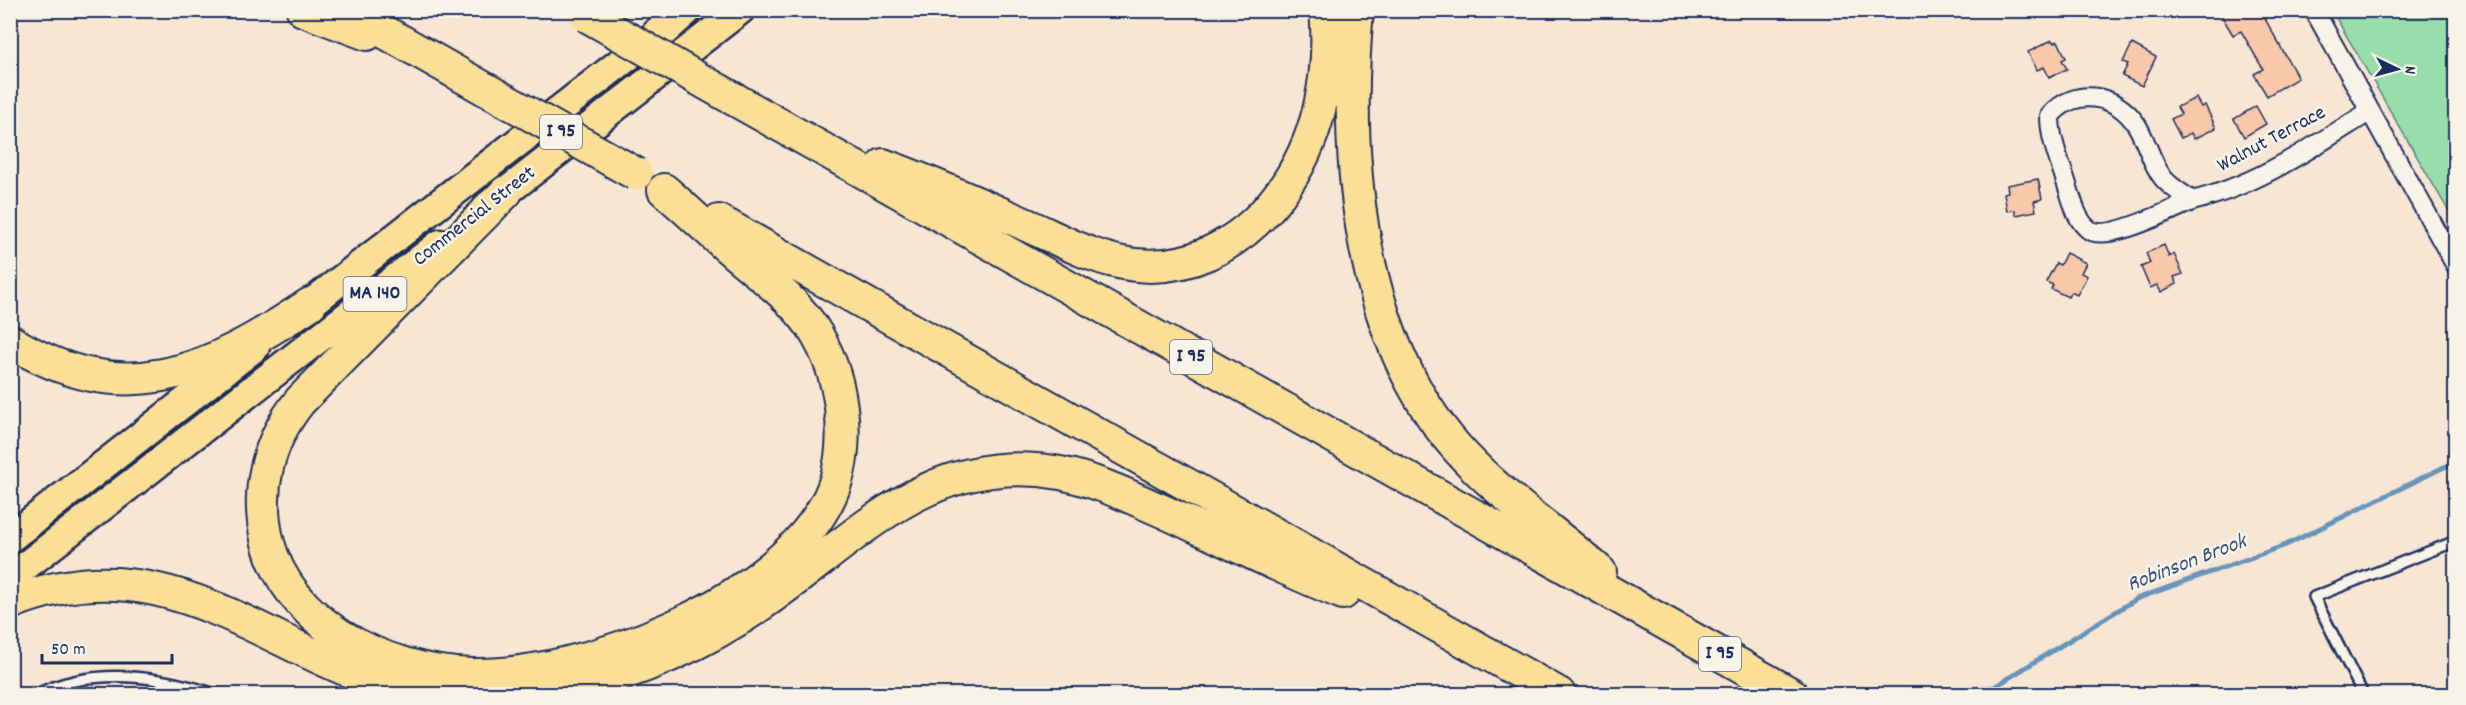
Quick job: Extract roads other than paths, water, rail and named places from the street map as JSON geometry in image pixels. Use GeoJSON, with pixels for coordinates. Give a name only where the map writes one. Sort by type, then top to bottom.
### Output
{"type":"FeatureCollection","features":[{"type":"Feature","properties":{"kind":"highway"},"geometry":{"type":"LineString","coordinates":[[303,10],[428,57]]}},
{"type":"Feature","properties":{"kind":"highway","name":"I 95"},"geometry":{"type":"LineString","coordinates":[[346,10],[1559,694]]}},
{"type":"Feature","properties":{"kind":"highway"},"geometry":{"type":"LineString","coordinates":[[659,33],[685,10]]}},
{"type":"Feature","properties":{"kind":"highway","name":"Commercial Street"},"geometry":{"type":"LineString","coordinates":[[10,578],[740,10]]}},
{"type":"Feature","properties":{"kind":"highway"},"geometry":{"type":"LineString","coordinates":[[789,130],[915,177],[1107,259],[1148,266],[1190,261],[1220,248],[1249,229],[1275,201],[1297,167],[1313,131],[1323,92],[1328,50],[1326,10]]}},
{"type":"Feature","properties":{"kind":"highway"},"geometry":{"type":"LineString","coordinates":[[1357,10],[1352,104],[1358,191],[1379,301],[1403,367],[1431,413],[1467,459],[1648,614]]}},
{"type":"Feature","properties":{"kind":"highway","name":"I 95"},"geometry":{"type":"LineString","coordinates":[[582,13],[1791,694]]}},
{"type":"Feature","properties":{"kind":"highway","name":"Commercial Street"},"geometry":{"type":"LineString","coordinates":[[10,538],[659,33]]}},
{"type":"Feature","properties":{"kind":"highway"},"geometry":{"type":"LineString","coordinates":[[506,192],[300,401],[277,438],[265,475],[264,521],[271,552],[285,582],[304,607],[327,626],[365,649],[409,666],[447,673],[498,674],[560,665],[624,646],[686,620],[744,586],[772,565],[813,524],[831,494],[840,456],[841,418],[833,370],[816,333],[782,293],[664,190]]}},
{"type":"Feature","properties":{"kind":"highway"},"geometry":{"type":"LineString","coordinates":[[10,341],[50,363],[79,374],[109,379],[139,379],[180,371],[212,359],[256,339],[310,304]]}},
{"type":"Feature","properties":{"kind":"highway"},"geometry":{"type":"LineString","coordinates":[[540,694],[619,675],[672,654],[752,611],[912,495],[955,478],[1008,470],[1049,472],[1095,482],[1320,584],[1457,637]]}},
{"type":"Feature","properties":{"kind":"highway"},"geometry":{"type":"LineString","coordinates":[[10,603],[48,591],[82,586],[119,584],[167,591],[209,604],[370,678],[424,694]]}},
{"type":"Feature","properties":{"kind":"street"},"geometry":{"type":"LineString","coordinates":[[2314,10],[2456,266]]}},
{"type":"Feature","properties":{"kind":"street","name":"Walnut Terrace"},"geometry":{"type":"LineString","coordinates":[[2192,201],[2163,178],[2135,123],[2109,101],[2092,96],[2073,98],[2059,106],[2050,116],[2050,134],[2079,218],[2090,231],[2103,234],[2231,189],[2313,147],[2369,112]]}},
{"type":"Feature","properties":{"kind":"lane"},"geometry":{"type":"LineString","coordinates":[[2363,694],[2314,597],[2456,541]]}},
{"type":"Feature","properties":{"kind":"lane"},"geometry":{"type":"LineString","coordinates":[[37,694],[57,684],[134,675],[186,684],[215,694]]}},
{"type":"Feature","properties":{"kind":"waterway","name":"Robinson Brook"},"geometry":{"type":"LineString","coordinates":[[1934,694],[1994,687],[2136,599],[2286,545],[2444,467],[2456,464]]}}]}
